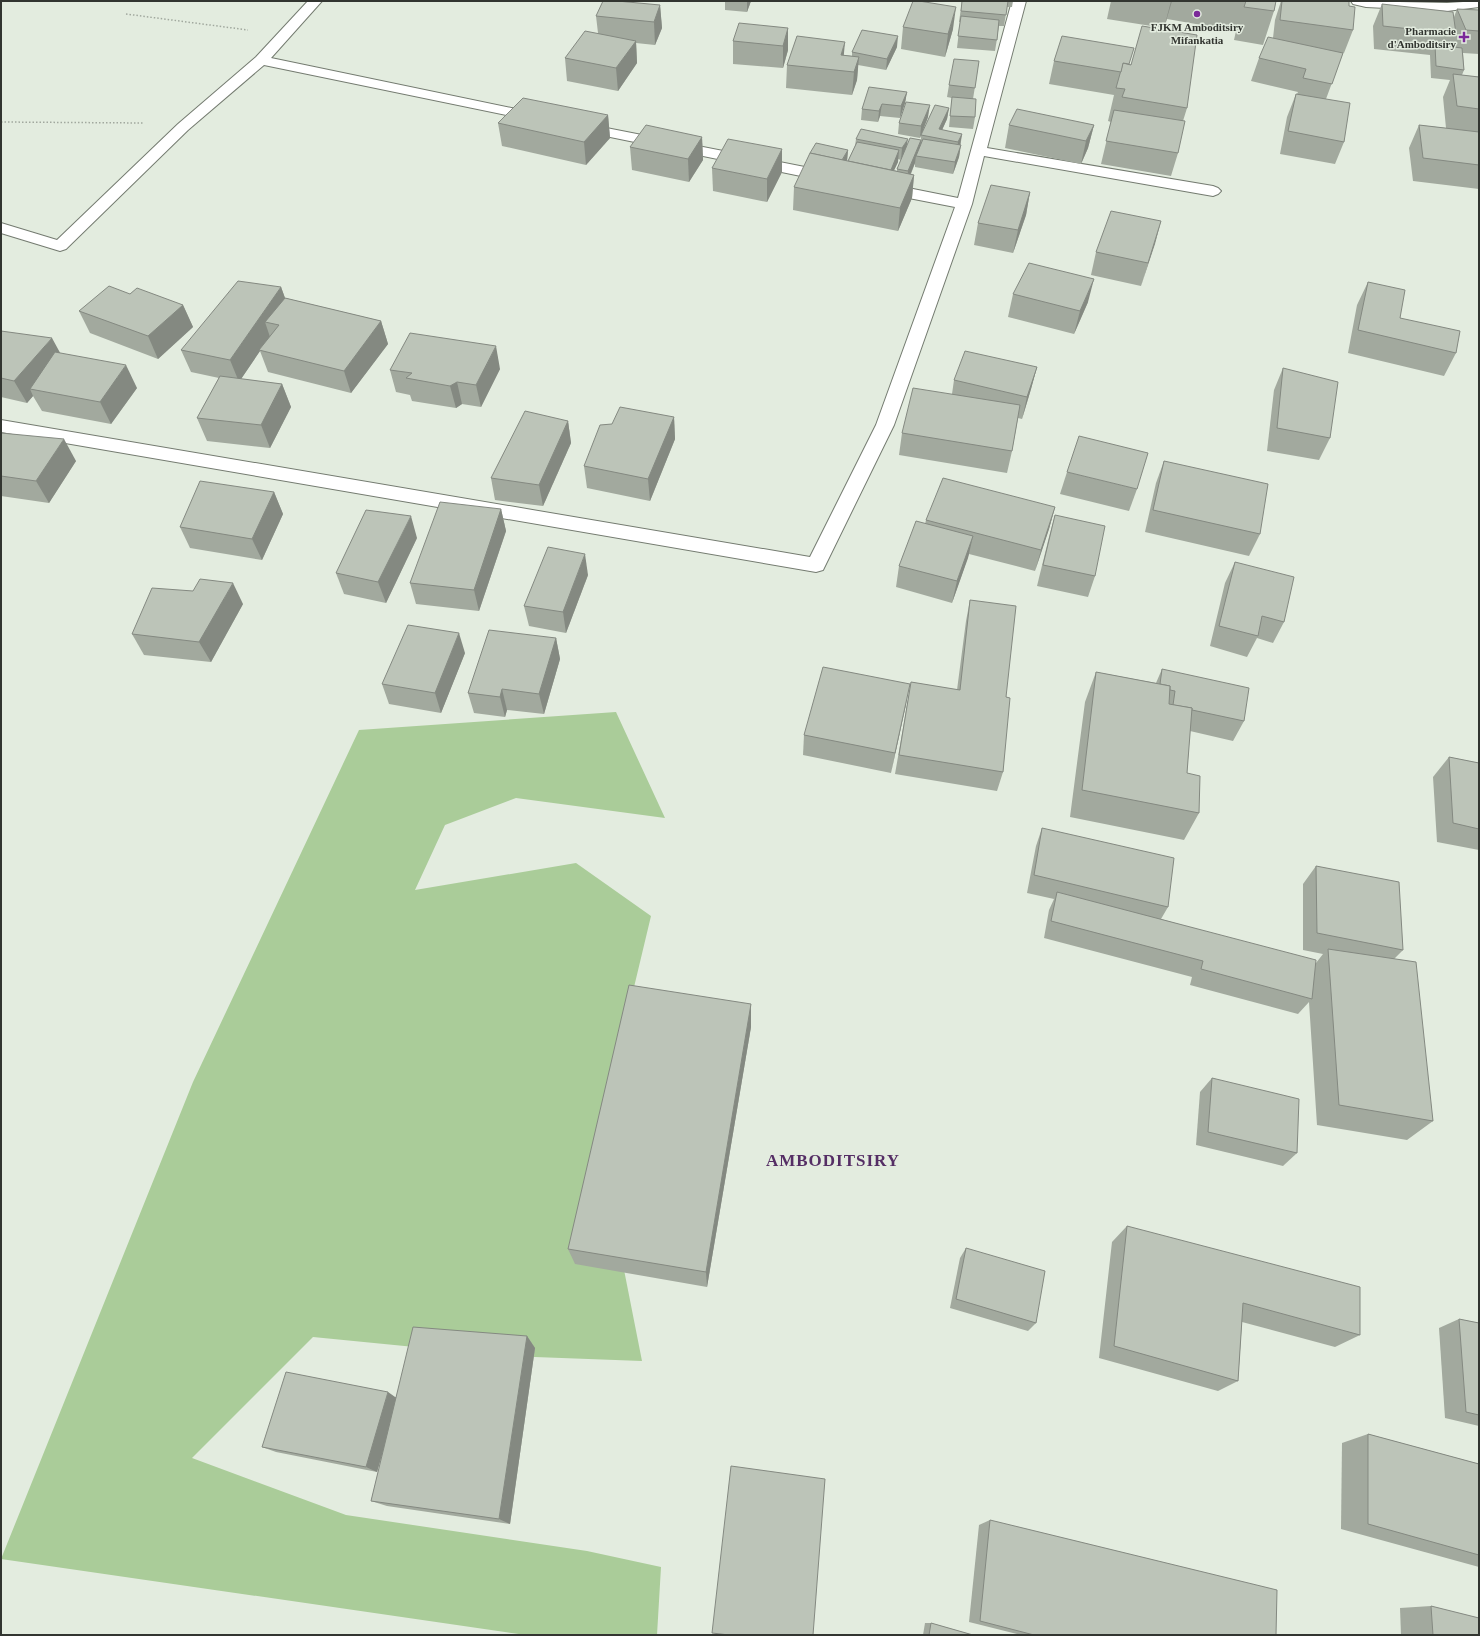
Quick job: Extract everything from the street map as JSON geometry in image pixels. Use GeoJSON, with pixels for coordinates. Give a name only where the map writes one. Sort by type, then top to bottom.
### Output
{"type":"FeatureCollection","features":[{"type":"Feature","properties":{"kind":"street"},"geometry":{"type":"LineString","coordinates":[[1,228],[60,246],[183,126],[261,60],[315,1]]}},
{"type":"Feature","properties":{"kind":"street"},"geometry":{"type":"LineString","coordinates":[[1,426],[816,565],[885,425],[964,204],[1019,1]]}},
{"type":"Feature","properties":{"kind":"street"},"geometry":{"type":"LineString","coordinates":[[1358,1],[1366,3],[1447,7],[1479,3]]}},
{"type":"Feature","properties":{"kind":"street"},"geometry":{"type":"LineString","coordinates":[[261,60],[847,181]]}},
{"type":"Feature","properties":{"kind":"street"},"geometry":{"type":"LineString","coordinates":[[979,151],[1213,191]]}},
{"type":"Feature","properties":{"kind":"street"},"geometry":{"type":"LineString","coordinates":[[870,185],[964,204]]}},
{"type":"Feature","properties":{"kind":"path"},"geometry":{"type":"LineString","coordinates":[[126,14],[180,20],[284,36]]}},
{"type":"Feature","properties":{"kind":"path"},"geometry":{"type":"LineString","coordinates":[[1,122],[152,124],[183,126]]}},
{"type":"Feature","properties":{"kind":"green space"},"geometry":{"type":"Polygon","coordinates":[[[616,712],[665,818],[516,798],[445,825],[415,890],[576,863],[651,916],[598,1138],[642,1361],[506,1356],[313,1337],[192,1458],[346,1515],[587,1551],[661,1567],[657,1635],[526,1635],[1,1559],[193,1082],[359,730],[616,712]]]}},
{"type":"Feature","properties":{"kind":"building"},"geometry":{"type":"Polygon","coordinates":[[[603,1],[660,5],[654,22],[596,16],[603,1]]]}},
{"type":"Feature","properties":{"kind":"building"},"geometry":{"type":"Polygon","coordinates":[[[913,1],[956,7],[948,34],[903,27],[913,1]]]}},
{"type":"Feature","properties":{"kind":"building"},"geometry":{"type":"Polygon","coordinates":[[[962,1],[1008,1],[1006,15],[961,11],[962,1]]]}},
{"type":"Feature","properties":{"kind":"building"},"geometry":{"type":"Polygon","coordinates":[[[1246,1],[1276,1],[1274,11],[1244,7],[1246,1]]]}},
{"type":"Feature","properties":{"kind":"building"},"geometry":{"type":"Polygon","coordinates":[[[1282,1],[1349,1],[1349,6],[1355,7],[1353,30],[1280,20],[1282,1]]]}},
{"type":"Feature","properties":{"kind":"building"},"geometry":{"type":"Polygon","coordinates":[[[1382,4],[1453,12],[1456,34],[1383,26],[1382,4]]]}},
{"type":"Feature","properties":{"kind":"building"},"geometry":{"type":"Polygon","coordinates":[[[1457,9],[1479,10],[1479,31],[1466,30],[1457,9]]]}},
{"type":"Feature","properties":{"kind":"building"},"geometry":{"type":"Polygon","coordinates":[[[961,16],[999,20],[997,40],[958,36],[961,16]]]}},
{"type":"Feature","properties":{"kind":"building"},"geometry":{"type":"Polygon","coordinates":[[[739,23],[788,28],[783,46],[733,41],[739,23]]]}},
{"type":"Feature","properties":{"kind":"building"},"geometry":{"type":"Polygon","coordinates":[[[1142,26],[1197,35],[1187,108],[1122,97],[1125,89],[1116,88],[1123,63],[1131,65],[1142,26]]]}},
{"type":"Feature","properties":{"kind":"building"},"geometry":{"type":"Polygon","coordinates":[[[862,30],[898,36],[887,59],[852,52],[862,30]]]}},
{"type":"Feature","properties":{"kind":"building"},"geometry":{"type":"Polygon","coordinates":[[[585,31],[636,41],[616,68],[565,58],[585,31]]]}},
{"type":"Feature","properties":{"kind":"building"},"geometry":{"type":"Polygon","coordinates":[[[797,36],[845,42],[841,55],[859,57],[854,72],[787,65],[797,36]]]}},
{"type":"Feature","properties":{"kind":"building"},"geometry":{"type":"Polygon","coordinates":[[[1062,36],[1134,48],[1129,64],[1123,63],[1121,72],[1054,61],[1062,36]]]}},
{"type":"Feature","properties":{"kind":"building"},"geometry":{"type":"Polygon","coordinates":[[[1268,37],[1343,53],[1332,84],[1303,78],[1306,69],[1259,58],[1268,37]]]}},
{"type":"Feature","properties":{"kind":"building"},"geometry":{"type":"Polygon","coordinates":[[[1435,45],[1462,48],[1464,70],[1436,66],[1435,45]]]}},
{"type":"Feature","properties":{"kind":"building"},"geometry":{"type":"Polygon","coordinates":[[[954,59],[979,61],[975,88],[949,85],[954,59]]]}},
{"type":"Feature","properties":{"kind":"building"},"geometry":{"type":"Polygon","coordinates":[[[1453,74],[1479,77],[1479,109],[1457,106],[1453,74]]]}},
{"type":"Feature","properties":{"kind":"building"},"geometry":{"type":"Polygon","coordinates":[[[869,87],[907,92],[901,106],[882,104],[879,111],[862,109],[869,87]]]}},
{"type":"Feature","properties":{"kind":"building"},"geometry":{"type":"Polygon","coordinates":[[[1296,94],[1350,103],[1344,142],[1288,131],[1296,94]]]}},
{"type":"Feature","properties":{"kind":"building"},"geometry":{"type":"Polygon","coordinates":[[[952,97],[976,99],[975,117],[950,116],[952,97]]]}},
{"type":"Feature","properties":{"kind":"building"},"geometry":{"type":"Polygon","coordinates":[[[523,98],[608,115],[584,142],[498,123],[523,98]]]}},
{"type":"Feature","properties":{"kind":"building"},"geometry":{"type":"Polygon","coordinates":[[[906,102],[930,105],[921,126],[899,123],[906,102]]]}},
{"type":"Feature","properties":{"kind":"building"},"geometry":{"type":"Polygon","coordinates":[[[935,105],[949,108],[939,129],[962,134],[958,142],[921,135],[935,105]]]}},
{"type":"Feature","properties":{"kind":"building"},"geometry":{"type":"Polygon","coordinates":[[[1017,109],[1094,125],[1086,141],[1009,125],[1017,109]]]}},
{"type":"Feature","properties":{"kind":"building"},"geometry":{"type":"Polygon","coordinates":[[[1114,110],[1185,121],[1178,153],[1106,141],[1114,110]]]}},
{"type":"Feature","properties":{"kind":"building"},"geometry":{"type":"Polygon","coordinates":[[[646,125],[702,137],[688,159],[630,147],[646,125]]]}},
{"type":"Feature","properties":{"kind":"building"},"geometry":{"type":"Polygon","coordinates":[[[1419,125],[1479,132],[1479,165],[1423,158],[1419,125]]]}},
{"type":"Feature","properties":{"kind":"building"},"geometry":{"type":"Polygon","coordinates":[[[861,129],[908,139],[902,148],[856,139],[861,129]]]}},
{"type":"Feature","properties":{"kind":"building"},"geometry":{"type":"Polygon","coordinates":[[[910,138],[921,140],[908,171],[897,169],[910,138]]]}},
{"type":"Feature","properties":{"kind":"building"},"geometry":{"type":"Polygon","coordinates":[[[728,139],[782,149],[767,179],[712,168],[728,139]]]}},
{"type":"Feature","properties":{"kind":"building"},"geometry":{"type":"Polygon","coordinates":[[[923,139],[961,145],[955,162],[916,156],[923,139]]]}},
{"type":"Feature","properties":{"kind":"building"},"geometry":{"type":"Polygon","coordinates":[[[857,142],[899,150],[891,170],[848,161],[857,142]]]}},
{"type":"Feature","properties":{"kind":"building"},"geometry":{"type":"Polygon","coordinates":[[[816,143],[848,150],[842,160],[810,153],[816,143]]]}},
{"type":"Feature","properties":{"kind":"building"},"geometry":{"type":"Polygon","coordinates":[[[810,153],[914,175],[900,208],[794,187],[810,153]]]}},
{"type":"Feature","properties":{"kind":"building"},"geometry":{"type":"Polygon","coordinates":[[[991,185],[1030,192],[1018,230],[978,223],[991,185]]]}},
{"type":"Feature","properties":{"kind":"building"},"geometry":{"type":"Polygon","coordinates":[[[1111,211],[1161,221],[1148,263],[1096,252],[1111,211]]]}},
{"type":"Feature","properties":{"kind":"building"},"geometry":{"type":"Polygon","coordinates":[[[1029,263],[1094,279],[1080,311],[1013,294],[1029,263]]]}},
{"type":"Feature","properties":{"kind":"building"},"geometry":{"type":"Polygon","coordinates":[[[238,281],[281,287],[230,360],[181,350],[238,281]]]}},
{"type":"Feature","properties":{"kind":"building"},"geometry":{"type":"Polygon","coordinates":[[[1368,282],[1405,290],[1400,318],[1460,331],[1456,353],[1358,330],[1368,282]]]}},
{"type":"Feature","properties":{"kind":"building"},"geometry":{"type":"Polygon","coordinates":[[[109,286],[130,294],[137,288],[183,305],[148,336],[79,311],[109,286]]]}},
{"type":"Feature","properties":{"kind":"building"},"geometry":{"type":"Polygon","coordinates":[[[285,298],[381,321],[344,371],[259,350],[279,325],[265,322],[285,298]]]}},
{"type":"Feature","properties":{"kind":"building"},"geometry":{"type":"Polygon","coordinates":[[[1,331],[52,338],[14,381],[1,378],[1,331]]]}},
{"type":"Feature","properties":{"kind":"building"},"geometry":{"type":"Polygon","coordinates":[[[410,333],[496,346],[476,385],[457,382],[450,386],[406,378],[412,373],[390,370],[410,333]]]}},
{"type":"Feature","properties":{"kind":"building"},"geometry":{"type":"Polygon","coordinates":[[[965,351],[1037,367],[1027,397],[954,380],[965,351]]]}},
{"type":"Feature","properties":{"kind":"building"},"geometry":{"type":"Polygon","coordinates":[[[55,352],[126,365],[100,402],[30,389],[55,352]]]}},
{"type":"Feature","properties":{"kind":"building"},"geometry":{"type":"Polygon","coordinates":[[[1283,368],[1338,382],[1330,438],[1277,428],[1283,368]]]}},
{"type":"Feature","properties":{"kind":"building"},"geometry":{"type":"Polygon","coordinates":[[[220,376],[282,384],[261,425],[197,418],[220,376]]]}},
{"type":"Feature","properties":{"kind":"building"},"geometry":{"type":"Polygon","coordinates":[[[913,388],[1020,405],[1012,451],[902,433],[913,388]]]}},
{"type":"Feature","properties":{"kind":"building"},"geometry":{"type":"Polygon","coordinates":[[[620,407],[674,417],[648,479],[584,466],[600,425],[612,424],[620,407]]]}},
{"type":"Feature","properties":{"kind":"building"},"geometry":{"type":"Polygon","coordinates":[[[525,411],[568,421],[539,485],[491,478],[525,411]]]}},
{"type":"Feature","properties":{"kind":"building"},"geometry":{"type":"Polygon","coordinates":[[[1,433],[64,439],[36,481],[1,476],[1,433]]]}},
{"type":"Feature","properties":{"kind":"building"},"geometry":{"type":"Polygon","coordinates":[[[1079,436],[1148,453],[1137,489],[1067,472],[1079,436]]]}},
{"type":"Feature","properties":{"kind":"building"},"geometry":{"type":"Polygon","coordinates":[[[1164,461],[1268,484],[1260,534],[1153,510],[1164,461]]]}},
{"type":"Feature","properties":{"kind":"building"},"geometry":{"type":"Polygon","coordinates":[[[943,478],[1055,507],[1041,550],[926,520],[943,478]]]}},
{"type":"Feature","properties":{"kind":"building"},"geometry":{"type":"Polygon","coordinates":[[[200,481],[274,492],[252,539],[180,527],[200,481]]]}},
{"type":"Feature","properties":{"kind":"building"},"geometry":{"type":"Polygon","coordinates":[[[440,502],[501,509],[474,590],[410,583],[440,502]]]}},
{"type":"Feature","properties":{"kind":"building"},"geometry":{"type":"Polygon","coordinates":[[[366,510],[411,516],[378,582],[336,573],[366,510]]]}},
{"type":"Feature","properties":{"kind":"building"},"geometry":{"type":"Polygon","coordinates":[[[1055,515],[1105,526],[1095,576],[1043,565],[1055,515]]]}},
{"type":"Feature","properties":{"kind":"building"},"geometry":{"type":"Polygon","coordinates":[[[916,521],[973,536],[957,581],[899,566],[916,521]]]}},
{"type":"Feature","properties":{"kind":"building"},"geometry":{"type":"Polygon","coordinates":[[[548,547],[585,554],[563,612],[524,606],[548,547]]]}},
{"type":"Feature","properties":{"kind":"building"},"geometry":{"type":"Polygon","coordinates":[[[1235,562],[1294,577],[1284,622],[1262,616],[1258,636],[1219,626],[1235,562]]]}},
{"type":"Feature","properties":{"kind":"building"},"geometry":{"type":"Polygon","coordinates":[[[200,579],[233,583],[199,642],[132,634],[152,588],[193,591],[200,579]]]}},
{"type":"Feature","properties":{"kind":"building"},"geometry":{"type":"Polygon","coordinates":[[[970,600],[1016,606],[1006,697],[1010,698],[1003,772],[899,755],[911,682],[960,690],[970,600]]]}},
{"type":"Feature","properties":{"kind":"building"},"geometry":{"type":"Polygon","coordinates":[[[408,625],[459,633],[435,693],[382,684],[408,625]]]}},
{"type":"Feature","properties":{"kind":"building"},"geometry":{"type":"Polygon","coordinates":[[[489,630],[556,638],[539,694],[502,689],[500,697],[468,693],[489,630]]]}},
{"type":"Feature","properties":{"kind":"building"},"geometry":{"type":"Polygon","coordinates":[[[823,667],[910,684],[895,753],[804,735],[823,667]]]}},
{"type":"Feature","properties":{"kind":"building"},"geometry":{"type":"Polygon","coordinates":[[[1162,669],[1249,688],[1244,721],[1192,710],[1192,708],[1173,705],[1175,691],[1170,690],[1170,686],[1160,684],[1162,669]]]}},
{"type":"Feature","properties":{"kind":"building"},"geometry":{"type":"Polygon","coordinates":[[[1096,672],[1170,686],[1169,704],[1192,708],[1187,773],[1200,776],[1199,813],[1082,790],[1096,672]]]}},
{"type":"Feature","properties":{"kind":"building"},"geometry":{"type":"Polygon","coordinates":[[[1449,757],[1479,763],[1479,829],[1453,823],[1449,757]]]}},
{"type":"Feature","properties":{"kind":"building"},"geometry":{"type":"Polygon","coordinates":[[[1042,828],[1174,858],[1168,907],[1034,875],[1042,828]]]}},
{"type":"Feature","properties":{"kind":"building"},"geometry":{"type":"Polygon","coordinates":[[[1316,866],[1399,882],[1403,950],[1317,933],[1316,866]]]}},
{"type":"Feature","properties":{"kind":"building"},"geometry":{"type":"Polygon","coordinates":[[[1057,892],[1316,960],[1312,999],[1201,969],[1203,961],[1051,921],[1057,892]]]}},
{"type":"Feature","properties":{"kind":"building"},"geometry":{"type":"Polygon","coordinates":[[[1328,949],[1416,962],[1433,1121],[1339,1105],[1328,949]]]}},
{"type":"Feature","properties":{"kind":"building"},"geometry":{"type":"Polygon","coordinates":[[[629,985],[751,1004],[706,1272],[568,1249],[629,985]]]}},
{"type":"Feature","properties":{"kind":"building"},"geometry":{"type":"Polygon","coordinates":[[[1212,1078],[1299,1099],[1297,1153],[1208,1132],[1212,1078]]]}},
{"type":"Feature","properties":{"kind":"building"},"geometry":{"type":"Polygon","coordinates":[[[1127,1226],[1360,1287],[1360,1335],[1243,1303],[1238,1381],[1114,1346],[1127,1226]]]}},
{"type":"Feature","properties":{"kind":"building"},"geometry":{"type":"Polygon","coordinates":[[[966,1248],[1045,1271],[1036,1323],[956,1299],[966,1248]]]}},
{"type":"Feature","properties":{"kind":"building"},"geometry":{"type":"Polygon","coordinates":[[[1459,1319],[1479,1323],[1479,1415],[1466,1412],[1459,1319]]]}},
{"type":"Feature","properties":{"kind":"building"},"geometry":{"type":"Polygon","coordinates":[[[413,1327],[527,1336],[499,1519],[371,1501],[413,1327]]]}},
{"type":"Feature","properties":{"kind":"building"},"geometry":{"type":"Polygon","coordinates":[[[286,1372],[388,1392],[366,1467],[262,1447],[286,1372]]]}},
{"type":"Feature","properties":{"kind":"building"},"geometry":{"type":"Polygon","coordinates":[[[1368,1434],[1479,1464],[1479,1555],[1368,1524],[1368,1434]]]}},
{"type":"Feature","properties":{"kind":"building"},"geometry":{"type":"Polygon","coordinates":[[[731,1466],[825,1479],[813,1635],[729,1635],[712,1633],[731,1466]]]}},
{"type":"Feature","properties":{"kind":"building"},"geometry":{"type":"Polygon","coordinates":[[[990,1520],[1277,1590],[1276,1635],[1034,1635],[980,1621],[990,1520]]]}},
{"type":"Feature","properties":{"kind":"building"},"geometry":{"type":"Polygon","coordinates":[[[1431,1606],[1479,1618],[1479,1635],[1433,1635],[1431,1606]]]}},
{"type":"Feature","properties":{"kind":"building"},"geometry":{"type":"Polygon","coordinates":[[[931,1623],[973,1635],[929,1635],[931,1623]]]}},
{"type":"Feature","properties":{"kind":"place","name":"FJKM Amboditsiry Mifankatia"},"geometry":{"type":"Point","coordinates":[1197,14]}},
{"type":"Feature","properties":{"kind":"place","name":"Pharmacie d'Amboditsiry"},"geometry":{"type":"Point","coordinates":[1464,37]}},
{"type":"Feature","properties":{"kind":"district","name":"AMBODITSIRY"},"geometry":{"type":"Point","coordinates":[833,1160]}}]}
